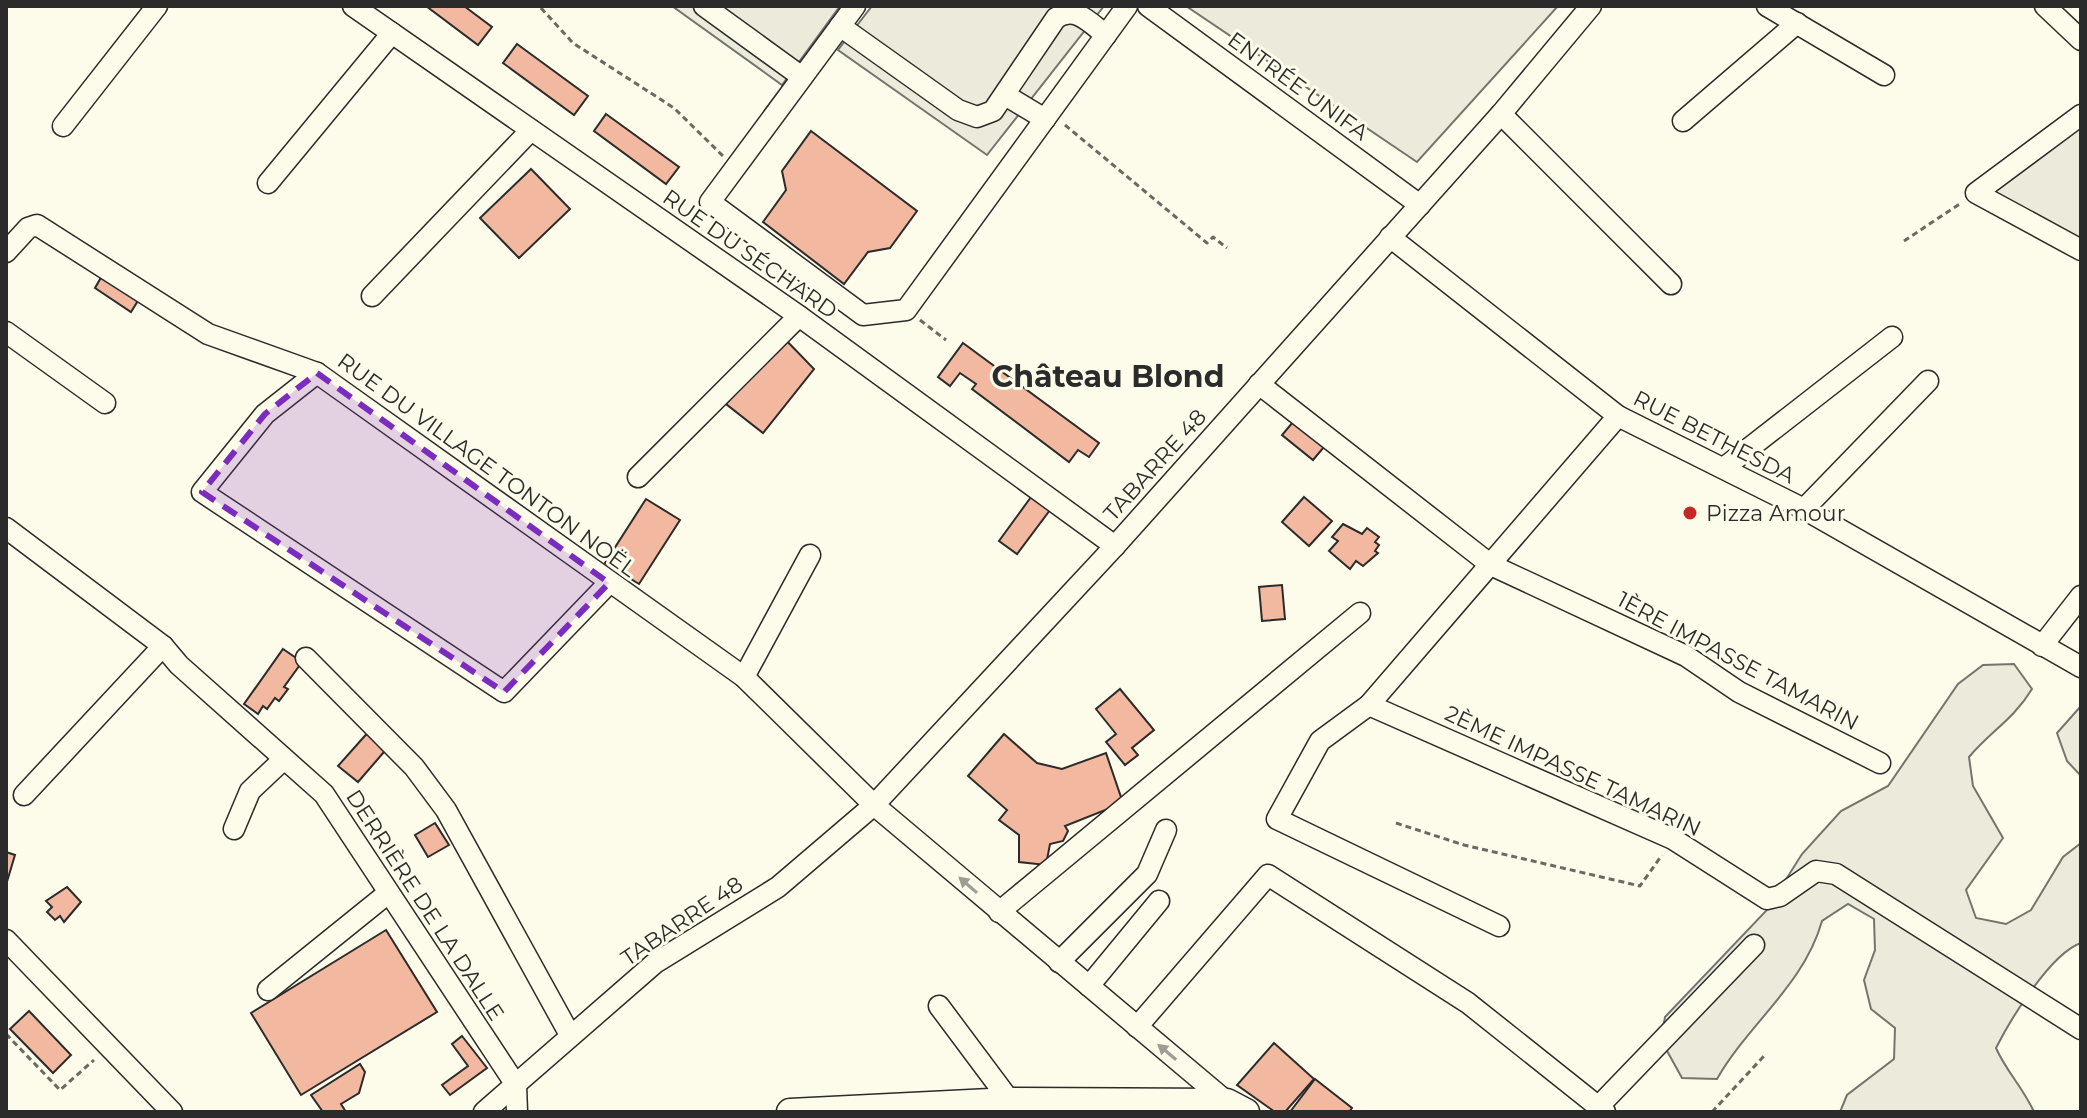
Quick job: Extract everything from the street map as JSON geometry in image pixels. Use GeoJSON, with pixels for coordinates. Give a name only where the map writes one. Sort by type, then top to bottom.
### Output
{"type":"FeatureCollection","features":[{"type":"Feature","properties":{"kind":"main road"},"geometry":{"type":"LineString","coordinates":[[790,1112],[1010,1101],[1237,1107]]}},
{"type":"Feature","properties":{"kind":"street"},"geometry":{"type":"LineString","coordinates":[[63,126],[157,6]]}},
{"type":"Feature","properties":{"kind":"street","name":"RUE DU SÉCHARD"},"geometry":{"type":"LineString","coordinates":[[353,6],[799,316],[1115,546]]}},
{"type":"Feature","properties":{"kind":"street"},"geometry":{"type":"LineString","coordinates":[[704,6],[802,77]]}},
{"type":"Feature","properties":{"kind":"street"},"geometry":{"type":"LineString","coordinates":[[855,6],[710,202],[863,315],[906,310],[1127,6]]}},
{"type":"Feature","properties":{"kind":"street","name":"ENTRÉE UNIFA"},"geometry":{"type":"LineString","coordinates":[[1148,6],[1420,205]]}},
{"type":"Feature","properties":{"kind":"street","name":"TABARRE 48"},"geometry":{"type":"LineString","coordinates":[[484,1112],[655,963],[778,887],[874,805],[1115,546],[1501,114],[1591,6]]}},
{"type":"Feature","properties":{"kind":"street"},"geometry":{"type":"LineString","coordinates":[[1767,6],[1884,75]]}},
{"type":"Feature","properties":{"kind":"street"},"geometry":{"type":"LineString","coordinates":[[2045,6],[2081,40]]}},
{"type":"Feature","properties":{"kind":"street"},"geometry":{"type":"LineString","coordinates":[[840,26],[967,115],[986,115],[1005,95],[1056,18],[1063,13],[1077,13],[1106,35]]}},
{"type":"Feature","properties":{"kind":"street"},"geometry":{"type":"LineString","coordinates":[[1683,121],[1797,23]]}},
{"type":"Feature","properties":{"kind":"street"},"geometry":{"type":"LineString","coordinates":[[268,183],[392,33]]}},
{"type":"Feature","properties":{"kind":"street"},"geometry":{"type":"LineString","coordinates":[[1005,95],[1047,116]]}},
{"type":"Feature","properties":{"kind":"street"},"geometry":{"type":"LineString","coordinates":[[1501,114],[1671,284]]}},
{"type":"Feature","properties":{"kind":"street"},"geometry":{"type":"LineString","coordinates":[[2081,115],[1976,193],[2081,250]]}},
{"type":"Feature","properties":{"kind":"street"},"geometry":{"type":"LineString","coordinates":[[372,296],[531,130]]}},
{"type":"Feature","properties":{"kind":"street","name":"RUE DU VILLAGE TONTON NOËL"},"geometry":{"type":"LineString","coordinates":[[6,252],[32,226],[208,334],[317,373],[744,677],[874,805]]}},
{"type":"Feature","properties":{"kind":"street","name":"RUE BETHESDA"},"geometry":{"type":"LineString","coordinates":[[1390,237],[1618,416],[1804,509],[2081,667]]}},
{"type":"Feature","properties":{"kind":"street"},"geometry":{"type":"LineString","coordinates":[[638,477],[799,316]]}},
{"type":"Feature","properties":{"kind":"street"},"geometry":{"type":"LineString","coordinates":[[6,332],[105,403]]}},
{"type":"Feature","properties":{"kind":"street"},"geometry":{"type":"LineString","coordinates":[[1725,467],[1892,337]]}},
{"type":"Feature","properties":{"kind":"street"},"geometry":{"type":"LineString","coordinates":[[317,373],[265,414],[202,492],[504,692],[609,583]]}},
{"type":"Feature","properties":{"kind":"street"},"geometry":{"type":"LineString","coordinates":[[1804,509],[1928,381]]}},
{"type":"Feature","properties":{"kind":"street","name":"1ÈRE IMPASSE TAMARIN"},"geometry":{"type":"LineString","coordinates":[[1259,384],[1491,565],[1686,656],[1739,692],[1880,763]]}},
{"type":"Feature","properties":{"kind":"street"},"geometry":{"type":"LineString","coordinates":[[1499,926],[1277,819],[1320,741],[1369,705],[1618,416]]}},
{"type":"Feature","properties":{"kind":"street","name":"DERRIÈRE DE LA DALLE"},"geometry":{"type":"LineString","coordinates":[[6,528],[163,646],[179,665],[324,794],[387,894],[516,1085]]}},
{"type":"Feature","properties":{"kind":"street"},"geometry":{"type":"LineString","coordinates":[[744,677],[810,555]]}},
{"type":"Feature","properties":{"kind":"street"},"geometry":{"type":"LineString","coordinates":[[2042,646],[2081,596]]}},
{"type":"Feature","properties":{"kind":"street"},"geometry":{"type":"LineString","coordinates":[[999,912],[1360,613]]}},
{"type":"Feature","properties":{"kind":"street"},"geometry":{"type":"LineString","coordinates":[[24,795],[163,646]]}},
{"type":"Feature","properties":{"kind":"street"},"geometry":{"type":"LineString","coordinates":[[306,658],[414,767],[446,810],[570,1035]]}},
{"type":"Feature","properties":{"kind":"street","name":"2ÈME IMPASSE TAMARIN"},"geometry":{"type":"LineString","coordinates":[[1369,705],[1673,839],[1767,899],[1780,896],[1816,871],[1836,874],[2081,1029]]}},
{"type":"Feature","properties":{"kind":"street"},"geometry":{"type":"LineString","coordinates":[[234,829],[250,791],[284,759]]}},
{"type":"Feature","properties":{"kind":"street"},"geometry":{"type":"LineString","coordinates":[[874,805],[1137,1027],[1237,1107]]}},
{"type":"Feature","properties":{"kind":"street"},"geometry":{"type":"LineString","coordinates":[[1059,962],[1147,874],[1166,830]]}},
{"type":"Feature","properties":{"kind":"street"},"geometry":{"type":"LineString","coordinates":[[1137,1027],[1268,875],[1468,1003],[1602,1110],[1754,945]]}},
{"type":"Feature","properties":{"kind":"street"},"geometry":{"type":"LineString","coordinates":[[268,990],[387,894]]}},
{"type":"Feature","properties":{"kind":"street"},"geometry":{"type":"LineString","coordinates":[[1089,986],[1159,901]]}},
{"type":"Feature","properties":{"kind":"street"},"geometry":{"type":"LineString","coordinates":[[6,940],[172,1112]]}},
{"type":"Feature","properties":{"kind":"street"},"geometry":{"type":"LineString","coordinates":[[939,1006],[1010,1101]]}},
{"type":"Feature","properties":{"kind":"street"},"geometry":{"type":"LineString","coordinates":[[516,1085],[517,1112]]}},
{"type":"Feature","properties":{"kind":"path"},"geometry":{"type":"LineString","coordinates":[[541,8],[573,43],[674,108],[736,168]]}},
{"type":"Feature","properties":{"kind":"path"},"geometry":{"type":"LineString","coordinates":[[1047,116],[1207,243],[1213,237],[1227,248]]}},
{"type":"Feature","properties":{"kind":"path"},"geometry":{"type":"LineString","coordinates":[[1904,241],[1976,193]]}},
{"type":"Feature","properties":{"kind":"path"},"geometry":{"type":"LineString","coordinates":[[906,310],[946,340]]}},
{"type":"Feature","properties":{"kind":"path"},"geometry":{"type":"LineString","coordinates":[[1396,823],[1464,845],[1640,886],[1673,839]]}},
{"type":"Feature","properties":{"kind":"path"},"geometry":{"type":"LineString","coordinates":[[6,1034],[60,1090],[109,1047]]}},
{"type":"Feature","properties":{"kind":"path"},"geometry":{"type":"LineString","coordinates":[[1712,1112],[1764,1056]]}},
{"type":"Feature","properties":{"kind":"highlighted area"},"geometry":{"type":"Polygon","coordinates":[[[317,373],[609,583],[504,692],[202,492],[265,414],[317,373]]]}},
{"type":"Feature","properties":{"kind":"shaded area"},"geometry":{"type":"Polygon","coordinates":[[[672,6],[840,6],[782,85],[672,6]]]}},
{"type":"Feature","properties":{"kind":"shaded area"},"geometry":{"type":"Polygon","coordinates":[[[872,6],[1104,6],[987,155],[838,50],[872,6]]]}},
{"type":"Feature","properties":{"kind":"shaded area"},"geometry":{"type":"Polygon","coordinates":[[[1186,6],[1558,6],[1417,162],[1186,6]]]}},
{"type":"Feature","properties":{"kind":"shaded area"},"geometry":{"type":"Polygon","coordinates":[[[2081,127],[2081,241],[1992,193],[2081,127]]]}},
{"type":"Feature","properties":{"kind":"shaded area"},"geometry":{"type":"Polygon","coordinates":[[[2014,664],[2032,689],[2017,709],[1969,757],[1973,786],[2003,838],[1966,890],[1976,918],[2006,924],[2031,910],[2063,857],[2081,843],[2081,943],[2069,949],[2045,973],[2021,1005],[1996,1048],[2034,1112],[1840,1112],[1847,1095],[1894,1059],[1895,1028],[1871,1009],[1864,980],[1875,950],[1874,919],[1848,904],[1822,921],[1802,965],[1717,1079],[1682,1078],[1661,1040],[1665,1017],[1766,911],[1802,854],[1841,811],[1888,786],[1958,684],[1983,665],[2014,664]]]}},
{"type":"Feature","properties":{"kind":"shaded area"},"geometry":{"type":"Polygon","coordinates":[[[2081,706],[2081,776],[2067,761],[2057,733],[2081,706]]]}},
{"type":"Feature","properties":{"kind":"building"},"geometry":{"type":"Polygon","coordinates":[[[426,6],[464,6],[492,27],[478,45],[426,6]]]}},
{"type":"Feature","properties":{"kind":"building"},"geometry":{"type":"Polygon","coordinates":[[[517,44],[588,96],[574,115],[503,63],[517,44]]]}},
{"type":"Feature","properties":{"kind":"building"},"geometry":{"type":"Polygon","coordinates":[[[606,114],[679,167],[666,184],[594,131],[606,114]]]}},
{"type":"Feature","properties":{"kind":"building"},"geometry":{"type":"Polygon","coordinates":[[[811,131],[917,211],[890,248],[868,252],[844,284],[763,222],[786,190],[782,171],[811,131]]]}},
{"type":"Feature","properties":{"kind":"building"},"geometry":{"type":"Polygon","coordinates":[[[531,169],[570,209],[519,258],[480,218],[531,169]]]}},
{"type":"Feature","properties":{"kind":"building"},"geometry":{"type":"Polygon","coordinates":[[[103,274],[139,299],[131,312],[95,288],[103,274]]]}},
{"type":"Feature","properties":{"kind":"building"},"geometry":{"type":"Polygon","coordinates":[[[782,336],[814,369],[763,433],[726,404],[782,336]]]}},
{"type":"Feature","properties":{"kind":"building"},"geometry":{"type":"Polygon","coordinates":[[[963,343],[1099,443],[1089,457],[1078,450],[1069,462],[972,389],[976,384],[960,373],[950,386],[938,377],[963,343]]]}},
{"type":"Feature","properties":{"kind":"building"},"geometry":{"type":"Polygon","coordinates":[[[1293,422],[1324,447],[1313,460],[1282,435],[1293,422]]]}},
{"type":"Feature","properties":{"kind":"building"},"geometry":{"type":"Polygon","coordinates":[[[1031,497],[1050,510],[1017,554],[999,541],[1031,497]]]}},
{"type":"Feature","properties":{"kind":"building"},"geometry":{"type":"Polygon","coordinates":[[[1304,497],[1332,521],[1309,546],[1282,522],[1304,497]]]}},
{"type":"Feature","properties":{"kind":"building"},"geometry":{"type":"Polygon","coordinates":[[[646,499],[680,520],[639,584],[605,563],[646,499]]]}},
{"type":"Feature","properties":{"kind":"building"},"geometry":{"type":"Polygon","coordinates":[[[1343,524],[1362,534],[1367,528],[1379,537],[1375,542],[1379,545],[1375,551],[1378,553],[1363,566],[1356,561],[1350,569],[1329,551],[1338,541],[1332,537],[1343,524]]]}},
{"type":"Feature","properties":{"kind":"building"},"geometry":{"type":"Polygon","coordinates":[[[1282,585],[1285,619],[1262,621],[1259,587],[1282,585]]]}},
{"type":"Feature","properties":{"kind":"building"},"geometry":{"type":"Polygon","coordinates":[[[283,649],[302,662],[284,687],[288,689],[279,701],[275,698],[267,709],[263,706],[258,714],[244,704],[283,649]]]}},
{"type":"Feature","properties":{"kind":"building"},"geometry":{"type":"Polygon","coordinates":[[[1120,689],[1154,730],[1132,748],[1138,755],[1125,765],[1106,742],[1116,734],[1096,709],[1120,689]]]}},
{"type":"Feature","properties":{"kind":"building"},"geometry":{"type":"Polygon","coordinates":[[[371,729],[390,745],[358,782],[338,766],[371,729]]]}},
{"type":"Feature","properties":{"kind":"building"},"geometry":{"type":"Polygon","coordinates":[[[1004,734],[1037,763],[1062,769],[1106,753],[1123,803],[1065,826],[1068,831],[1063,841],[1050,844],[1046,865],[1019,862],[1019,835],[999,820],[1007,810],[968,776],[1004,734]]]}},
{"type":"Feature","properties":{"kind":"building"},"geometry":{"type":"Polygon","coordinates":[[[435,823],[449,845],[428,857],[415,835],[435,823]]]}},
{"type":"Feature","properties":{"kind":"building"},"geometry":{"type":"Polygon","coordinates":[[[6,852],[15,855],[6,885],[6,852]]]}},
{"type":"Feature","properties":{"kind":"building"},"geometry":{"type":"Polygon","coordinates":[[[67,887],[81,902],[64,922],[60,916],[55,920],[47,912],[52,907],[46,901],[67,887]]]}},
{"type":"Feature","properties":{"kind":"building"},"geometry":{"type":"Polygon","coordinates":[[[386,930],[437,1012],[301,1095],[251,1013],[386,930]]]}},
{"type":"Feature","properties":{"kind":"building"},"geometry":{"type":"Polygon","coordinates":[[[29,1011],[71,1055],[53,1073],[10,1029],[29,1011]]]}},
{"type":"Feature","properties":{"kind":"building"},"geometry":{"type":"Polygon","coordinates":[[[462,1036],[487,1068],[450,1095],[442,1085],[468,1066],[452,1044],[462,1036]]]}},
{"type":"Feature","properties":{"kind":"building"},"geometry":{"type":"Polygon","coordinates":[[[1274,1043],[1314,1079],[1285,1112],[1275,1112],[1237,1085],[1274,1043]]]}},
{"type":"Feature","properties":{"kind":"building"},"geometry":{"type":"Polygon","coordinates":[[[360,1064],[365,1072],[359,1093],[341,1104],[346,1112],[323,1112],[311,1095],[360,1064]]]}},
{"type":"Feature","properties":{"kind":"building"},"geometry":{"type":"Polygon","coordinates":[[[1315,1079],[1352,1108],[1349,1112],[1290,1112],[1315,1079]]]}},
{"type":"Feature","properties":{"kind":"place","name":"Pizza Amour"},"geometry":{"type":"Point","coordinates":[1690,513]}},
{"type":"Feature","properties":{"kind":"district","name":"Château Blond"},"geometry":{"type":"Point","coordinates":[1108,376]}}]}
